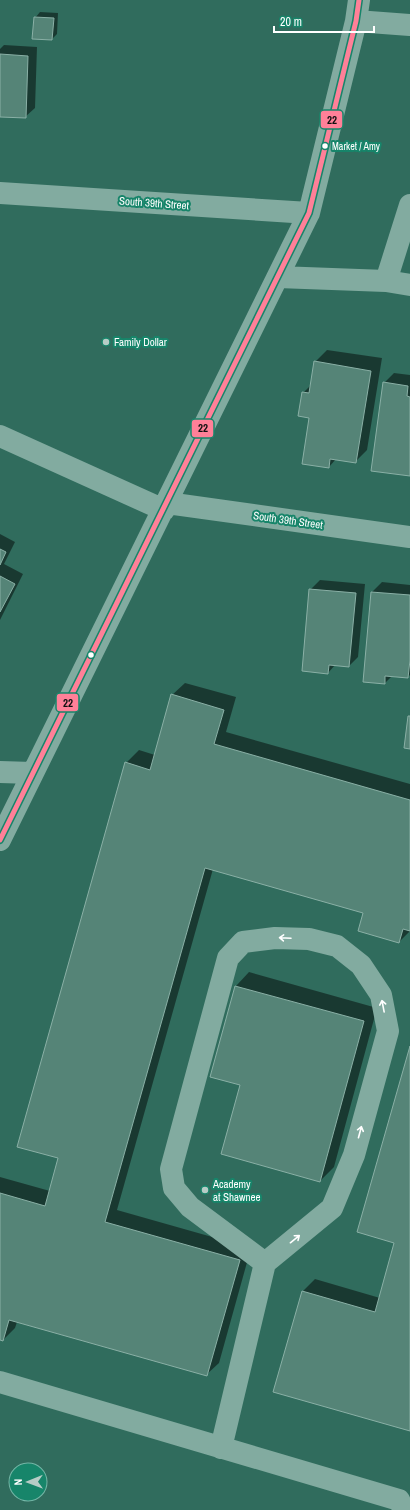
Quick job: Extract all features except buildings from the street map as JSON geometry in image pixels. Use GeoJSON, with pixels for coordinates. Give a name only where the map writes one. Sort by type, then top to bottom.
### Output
{"type":"FeatureCollection","features":[{"type":"Feature","properties":{"kind":"street"},"geometry":{"type":"LineString","coordinates":[[0,840],[309,213],[356,22],[359,0]]}},
{"type":"Feature","properties":{"kind":"street"},"geometry":{"type":"LineString","coordinates":[[356,22],[410,25]]}},
{"type":"Feature","properties":{"kind":"street","name":"South 39th Street"},"geometry":{"type":"LineString","coordinates":[[0,193],[309,213]]}},
{"type":"Feature","properties":{"kind":"street"},"geometry":{"type":"LineString","coordinates":[[386,281],[410,205]]}},
{"type":"Feature","properties":{"kind":"street"},"geometry":{"type":"LineString","coordinates":[[278,277],[386,281],[410,285]]}},
{"type":"Feature","properties":{"kind":"street","name":"South 39th Street"},"geometry":{"type":"LineString","coordinates":[[0,436],[165,506],[410,537]]}},
{"type":"Feature","properties":{"kind":"street"},"geometry":{"type":"LineString","coordinates":[[0,772],[32,773]]}},
{"type":"Feature","properties":{"kind":"street"},"geometry":{"type":"LineString","coordinates":[[221,1448],[265,1263],[332,1208],[354,1155],[388,1031],[381,995],[362,965],[337,946],[309,939],[275,938],[243,942],[228,958],[171,1169],[174,1188],[190,1206],[265,1263]]}},
{"type":"Feature","properties":{"kind":"street"},"geometry":{"type":"LineString","coordinates":[[0,1382],[399,1500],[404,1510]]}},
{"type":"Feature","properties":{"kind":"transit line","name":"22"},"geometry":{"type":"LineString","coordinates":[[0,840],[309,213],[356,21],[359,0]]}},
{"type":"Feature","properties":{"kind":"place","name":"Market / Amy"},"geometry":{"type":"Point","coordinates":[325,146]}},
{"type":"Feature","properties":{"kind":"place","name":"Family Dollar"},"geometry":{"type":"Point","coordinates":[106,342]}},
{"type":"Feature","properties":{"kind":"place","name":"Academy at Shawnee"},"geometry":{"type":"Point","coordinates":[205,1190]}}]}
